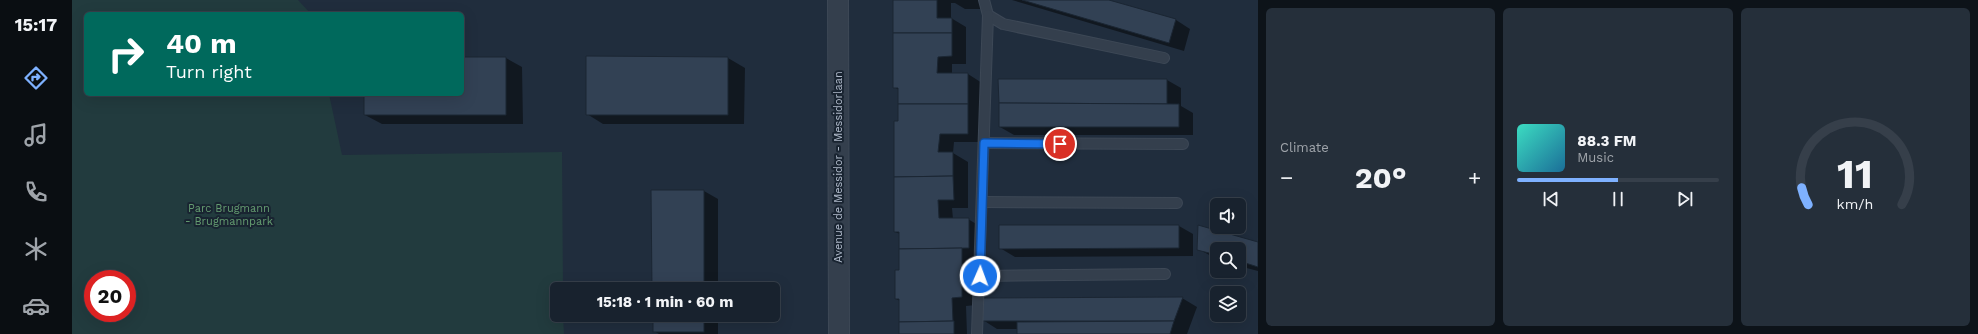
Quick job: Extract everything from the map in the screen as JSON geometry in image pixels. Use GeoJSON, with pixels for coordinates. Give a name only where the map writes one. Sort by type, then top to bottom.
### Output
{"type":"FeatureCollection","features":[{"type":"Feature","properties":{"kind":"street","name":"Avenue de Messidor - Messidorlaan"},"geometry":{"type":"LineString","coordinates":[[838,0],[839,334]]}},
{"type":"Feature","properties":{"kind":"lane"},"geometry":{"type":"LineString","coordinates":[[977,334],[988,15],[984,0]]}},
{"type":"Feature","properties":{"kind":"lane"},"geometry":{"type":"LineString","coordinates":[[988,15],[1003,24],[1164,58]]}},
{"type":"Feature","properties":{"kind":"lane"},"geometry":{"type":"LineString","coordinates":[[984,143],[1183,144]]}},
{"type":"Feature","properties":{"kind":"lane"},"geometry":{"type":"LineString","coordinates":[[982,202],[1177,203]]}},
{"type":"Feature","properties":{"kind":"lane"},"geometry":{"type":"LineString","coordinates":[[980,276],[1165,274]]}},
{"type":"Feature","properties":{"kind":"green space","name":"Parc Brugmann - Brugmannpark"},"geometry":{"type":"Polygon","coordinates":[[[72,0],[298,0],[309,12],[84,12],[84,96],[329,96],[342,155],[562,152],[563,282],[550,282],[550,322],[563,322],[564,334],[72,334],[72,0]]]}},
{"type":"Feature","properties":{"kind":"building"},"geometry":{"type":"Polygon","coordinates":[[[893,0],[937,0],[937,18],[952,18],[952,33],[893,33],[893,0]]]}},
{"type":"Feature","properties":{"kind":"building"},"geometry":{"type":"Polygon","coordinates":[[[1022,0],[1109,0],[1176,19],[1169,43],[1022,0]]]}},
{"type":"Feature","properties":{"kind":"building"},"geometry":{"type":"Polygon","coordinates":[[[893,33],[952,33],[952,56],[938,57],[937,73],[968,73],[968,104],[898,104],[898,88],[893,88],[893,33]]]}},
{"type":"Feature","properties":{"kind":"building"},"geometry":{"type":"Polygon","coordinates":[[[586,56],[728,57],[728,115],[586,115],[586,56]]]}},
{"type":"Feature","properties":{"kind":"building"},"geometry":{"type":"Polygon","coordinates":[[[464,57],[506,57],[506,115],[364,115],[364,96],[464,96],[464,57]]]}},
{"type":"Feature","properties":{"kind":"building"},"geometry":{"type":"Polygon","coordinates":[[[998,79],[1167,79],[1167,104],[999,103],[998,79]]]}},
{"type":"Feature","properties":{"kind":"building"},"geometry":{"type":"Polygon","coordinates":[[[999,103],[1179,104],[1179,127],[999,127],[999,103]]]}},
{"type":"Feature","properties":{"kind":"building"},"geometry":{"type":"Polygon","coordinates":[[[898,104],[968,104],[968,134],[940,134],[938,152],[953,152],[953,176],[894,177],[894,121],[898,121],[898,104]]]}},
{"type":"Feature","properties":{"kind":"building"},"geometry":{"type":"Polygon","coordinates":[[[953,176],[954,200],[938,200],[939,218],[969,218],[969,248],[899,249],[899,232],[894,232],[894,177],[953,176]]]}},
{"type":"Feature","properties":{"kind":"building"},"geometry":{"type":"Polygon","coordinates":[[[651,190],[704,190],[704,282],[652,282],[651,190]]]}},
{"type":"Feature","properties":{"kind":"building"},"geometry":{"type":"Polygon","coordinates":[[[999,225],[1179,225],[1179,248],[999,249],[999,225]]]}},
{"type":"Feature","properties":{"kind":"building"},"geometry":{"type":"Polygon","coordinates":[[[1198,225],[1210,228],[1210,234],[1230,234],[1258,242],[1258,267],[1246,263],[1246,242],[1210,242],[1210,253],[1197,250],[1198,225]]]}},
{"type":"Feature","properties":{"kind":"building"},"geometry":{"type":"Polygon","coordinates":[[[962,248],[962,297],[952,298],[953,321],[899,322],[899,299],[895,299],[895,270],[899,270],[899,249],[962,248]]]}},
{"type":"Feature","properties":{"kind":"building"},"geometry":{"type":"Polygon","coordinates":[[[1183,297],[1174,321],[982,321],[982,298],[1183,297]]]}},
{"type":"Feature","properties":{"kind":"building"},"geometry":{"type":"Polygon","coordinates":[[[954,321],[954,334],[899,334],[899,322],[954,321]]]}},
{"type":"Feature","properties":{"kind":"building"},"geometry":{"type":"Polygon","coordinates":[[[1174,321],[1170,334],[1017,334],[1017,322],[1174,321]]]}},
{"type":"Feature","properties":{"kind":"building"},"geometry":{"type":"Polygon","coordinates":[[[653,322],[704,322],[704,332],[653,332],[653,322]]]}},
{"type":"Feature","properties":{"kind":"route"},"geometry":{"type":"LineString","coordinates":[[980,276],[984,143],[1060,144]]}}]}
